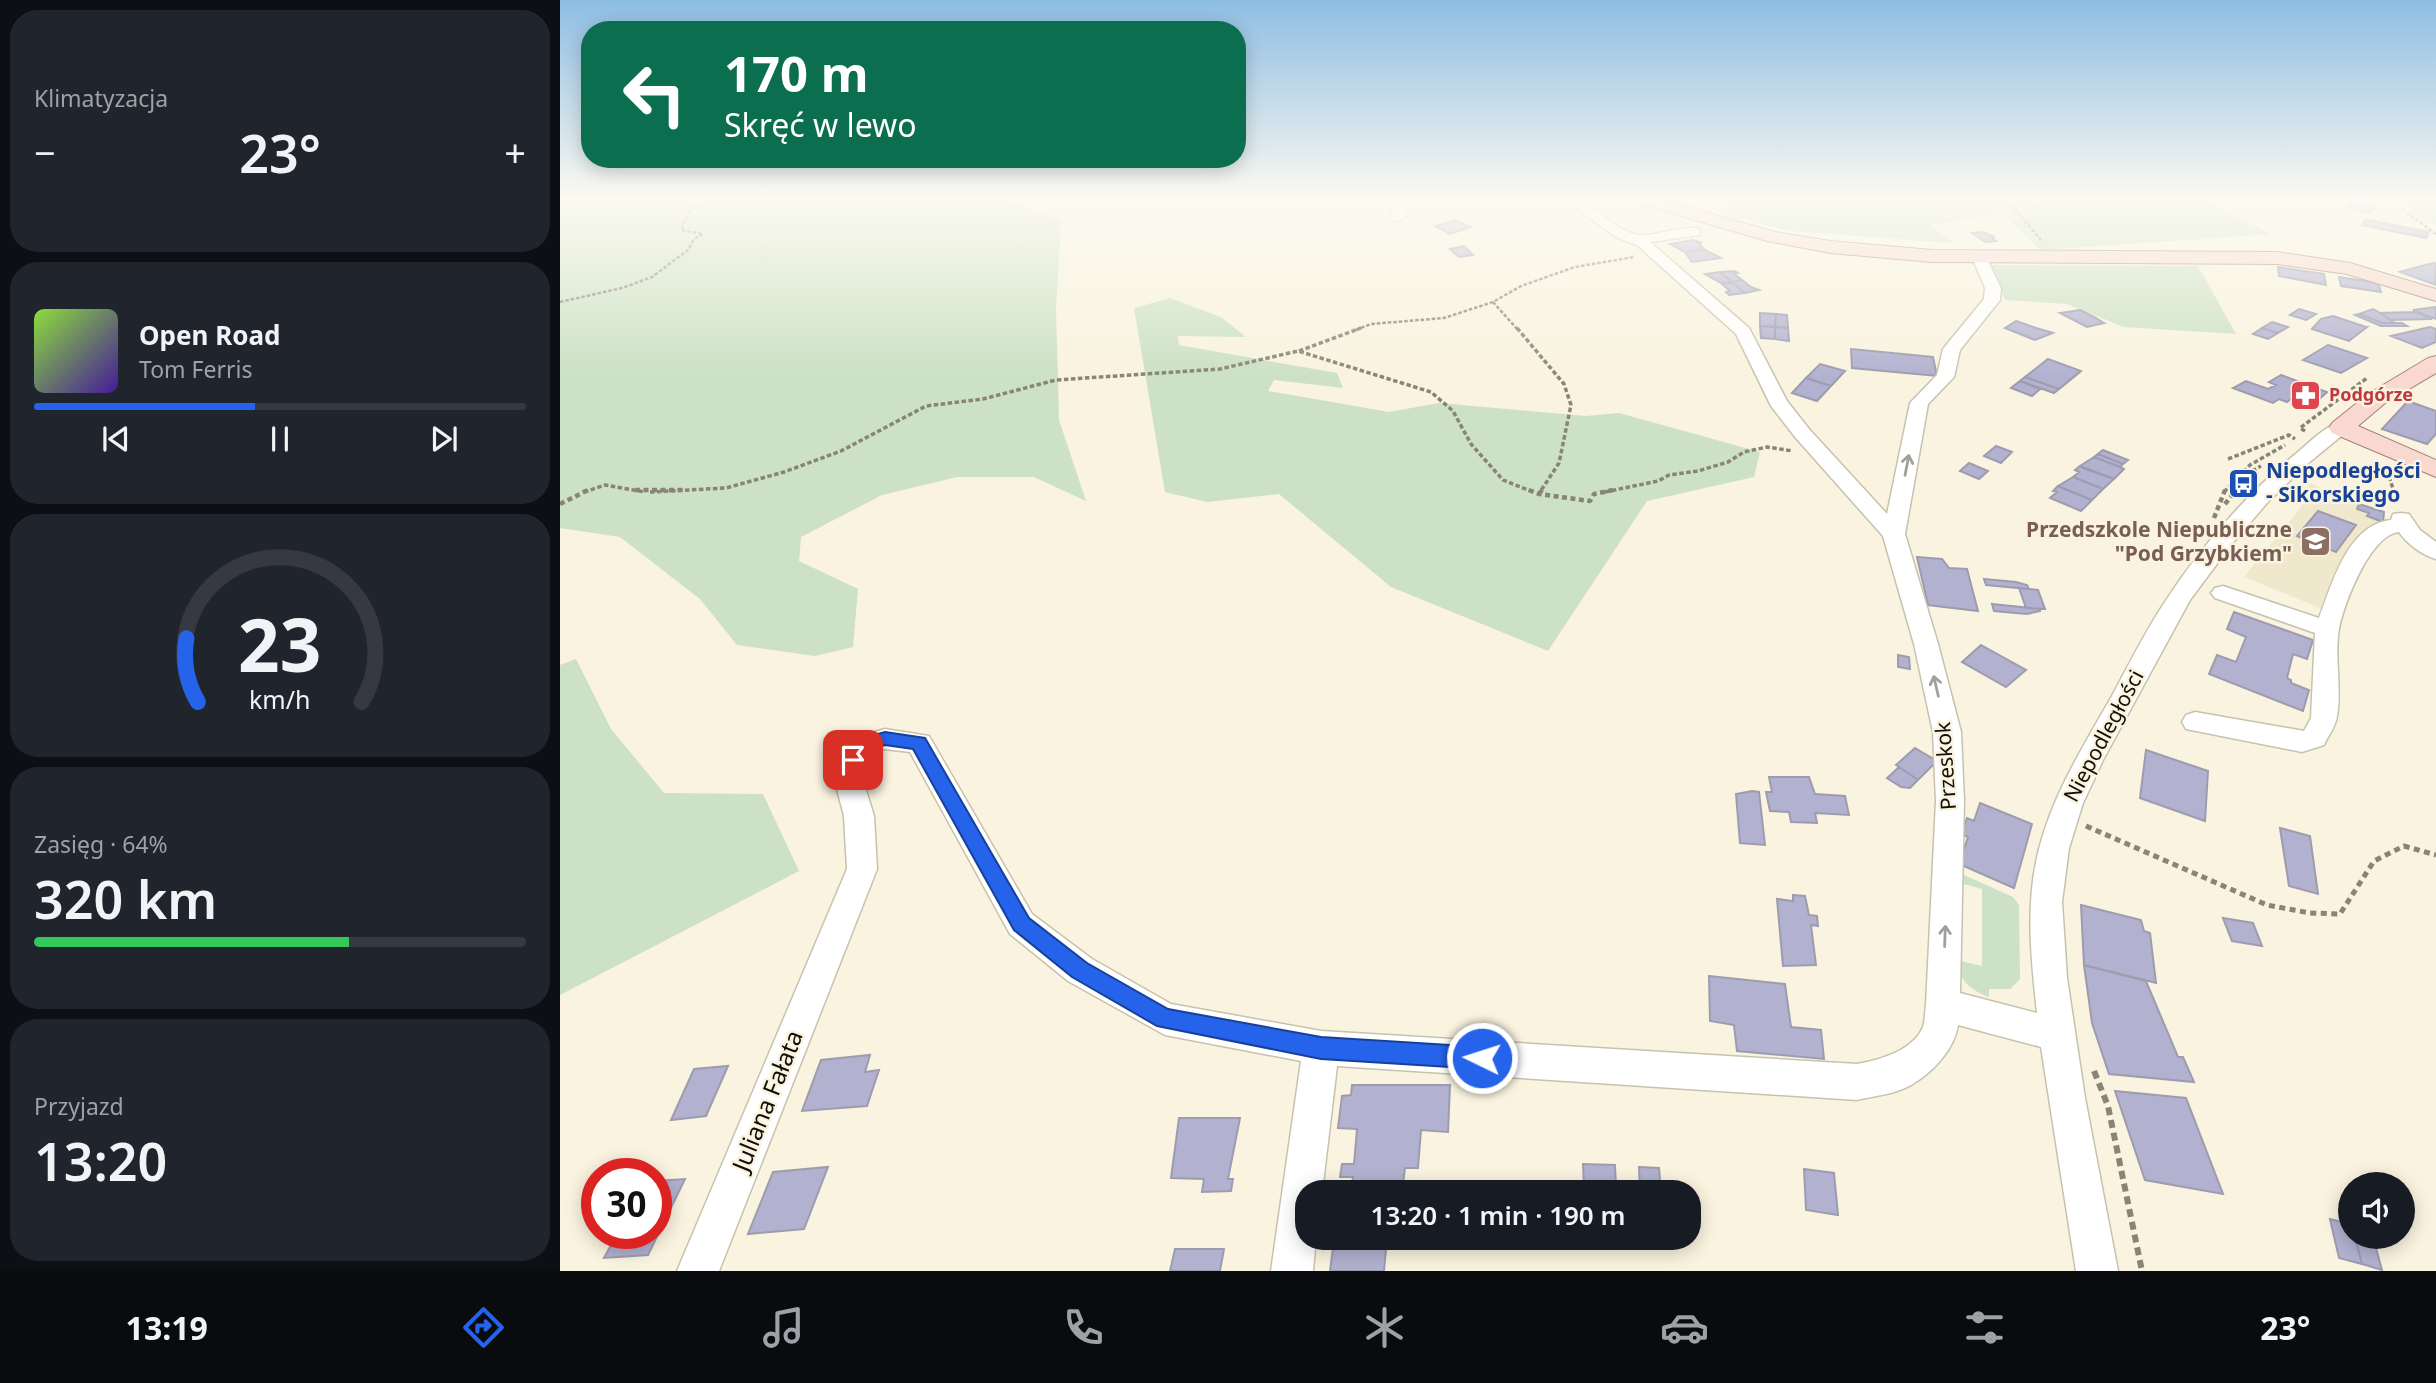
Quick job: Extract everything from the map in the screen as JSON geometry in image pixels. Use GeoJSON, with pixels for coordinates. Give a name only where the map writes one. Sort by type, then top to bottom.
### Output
{"type":"FeatureCollection","features":[{"type":"Feature","properties":{"kind":"main road"},"geometry":{"type":"LineString","coordinates":[[2286,259],[2350,269],[2436,295]]}},
{"type":"Feature","properties":{"kind":"main road","name":"Niepodległości"},"geometry":{"type":"LineString","coordinates":[[2341,428],[2376,399],[2436,363]]}},
{"type":"Feature","properties":{"kind":"main road"},"geometry":{"type":"LineString","coordinates":[[2341,428],[2436,469]]}},
{"type":"Feature","properties":{"kind":"street","name":"Przeskok"},"geometry":{"type":"LineString","coordinates":[[1321,1048],[1857,1082],[1898,1073],[1928,1049],[1939,1034],[1943,1005],[1950,801],[1947,732],[1926,644],[1894,534],[1814,447],[1778,402],[1743,332],[1662,259]]}},
{"type":"Feature","properties":{"kind":"street","name":"Przeskok"},"geometry":{"type":"LineString","coordinates":[[1894,534],[1919,403],[1945,377],[1952,349],[1992,300],[1993,288],[1980,259]]}},
{"type":"Feature","properties":{"kind":"street","name":"Niepodległości"},"geometry":{"type":"LineString","coordinates":[[2097,1271],[2056,1034],[2049,961],[2049,872],[2062,814],[2079,778],[2189,584],[2272,487],[2319,443],[2341,428]]}},
{"type":"Feature","properties":{"kind":"street"},"geometry":{"type":"LineString","coordinates":[[2195,722],[2302,742],[2314,738],[2324,718],[2327,629],[2349,571],[2367,541],[2385,527],[2404,522],[2412,535],[2436,552]]}},
{"type":"Feature","properties":{"kind":"street"},"geometry":{"type":"LineString","coordinates":[[2223,593],[2327,629]]}},
{"type":"Feature","properties":{"kind":"street","name":"Juliana Fałata"},"geometry":{"type":"LineString","coordinates":[[698,1271],[862,869],[859,816],[847,774],[860,746],[885,739],[919,743],[1021,924],[1080,970],[1165,1019],[1321,1048]]}},
{"type":"Feature","properties":{"kind":"street"},"geometry":{"type":"LineString","coordinates":[[1943,1005],[2056,1034]]}},
{"type":"Feature","properties":{"kind":"street"},"geometry":{"type":"LineString","coordinates":[[1292,1271],[1321,1048]]}},
{"type":"Feature","properties":{"kind":"path"},"geometry":{"type":"LineString","coordinates":[[560,302],[617,290],[669,268],[679,259]]}},
{"type":"Feature","properties":{"kind":"path"},"geometry":{"type":"LineString","coordinates":[[560,504],[592,488],[605,485],[646,492],[726,488],[817,461],[926,406],[983,399],[1056,380],[1210,370],[1298,352],[1348,330],[1371,324],[1444,318],[1493,302],[1521,286],[1600,259]]}},
{"type":"Feature","properties":{"kind":"path"},"geometry":{"type":"LineString","coordinates":[[1493,302],[1528,338],[1564,384],[1572,405],[1559,463],[1539,494]]}},
{"type":"Feature","properties":{"kind":"path"},"geometry":{"type":"LineString","coordinates":[[1298,352],[1431,392],[1453,411],[1471,444],[1503,480],[1539,494],[1590,501],[1594,494],[1658,481],[1669,475],[1698,471],[1728,462],[1744,452],[1767,447],[1793,451],[1814,447]]}},
{"type":"Feature","properties":{"kind":"path"},"geometry":{"type":"LineString","coordinates":[[2228,459],[2289,435],[2302,442]]}},
{"type":"Feature","properties":{"kind":"path"},"geometry":{"type":"LineString","coordinates":[[2382,464],[2390,474],[2404,522]]}},
{"type":"Feature","properties":{"kind":"path"},"geometry":{"type":"LineString","coordinates":[[2231,494],[2253,471]]}},
{"type":"Feature","properties":{"kind":"path"},"geometry":{"type":"LineString","coordinates":[[2087,825],[2267,905],[2309,914],[2340,915],[2374,861],[2404,846],[2436,855]]}},
{"type":"Feature","properties":{"kind":"path"},"geometry":{"type":"LineString","coordinates":[[2093,1067],[2108,1106],[2142,1271]]}},
{"type":"Feature","properties":{"kind":"shaded area","name":"Przedszkole Niepubliczne \"Pod Grzybkiem\""},"geometry":{"type":"Polygon","coordinates":[[[2311,483],[2329,493],[2384,512],[2383,522],[2369,528],[2348,556],[2325,610],[2244,577],[2306,501],[2306,487],[2311,483]]]}},
{"type":"Feature","properties":{"kind":"green space"},"geometry":{"type":"Polygon","coordinates":[[[560,259],[1059,259],[1056,308],[1059,420],[1086,501],[1034,477],[957,477],[882,495],[801,537],[799,561],[858,589],[853,647],[815,656],[737,645],[700,599],[620,537],[560,528],[560,259]]]}},
{"type":"Feature","properties":{"kind":"green space"},"geometry":{"type":"Polygon","coordinates":[[[1990,265],[2198,266],[2236,334],[2124,327],[2067,304],[2005,300],[1990,265]]]}},
{"type":"Feature","properties":{"kind":"green space"},"geometry":{"type":"Polygon","coordinates":[[[1170,298],[1221,317],[1246,337],[1178,336],[1179,345],[1337,373],[1343,388],[1274,380],[1268,391],[1389,412],[1439,403],[1586,416],[1619,413],[1760,452],[1754,477],[1647,501],[1548,651],[1391,587],[1279,494],[1207,502],[1165,492],[1134,308],[1170,298]]]}},
{"type":"Feature","properties":{"kind":"green space"},"geometry":{"type":"Polygon","coordinates":[[[576,659],[611,729],[664,793],[763,794],[799,871],[560,995],[560,665],[576,659]]]}},
{"type":"Feature","properties":{"kind":"green space"},"geometry":{"type":"Polygon","coordinates":[[[1964,875],[2013,897],[2019,905],[2020,979],[2010,989],[1989,989],[1989,997],[1966,983],[1957,967],[1956,960],[1982,966],[1982,889],[1960,883],[1960,876],[1964,875]]]}},
{"type":"Feature","properties":{"kind":"building"},"geometry":{"type":"Polygon","coordinates":[[[2436,263],[2436,285],[2400,272],[2429,264],[2436,263]]]}},
{"type":"Feature","properties":{"kind":"building"},"geometry":{"type":"Polygon","coordinates":[[[2278,267],[2324,274],[2326,285],[2279,276],[2278,267]]]}},
{"type":"Feature","properties":{"kind":"building"},"geometry":{"type":"Polygon","coordinates":[[[1720,272],[1738,273],[1734,274],[1742,280],[1732,282],[1720,272]]]}},
{"type":"Feature","properties":{"kind":"building"},"geometry":{"type":"Polygon","coordinates":[[[1720,272],[1732,282],[1721,283],[1705,274],[1720,272]]]}},
{"type":"Feature","properties":{"kind":"building"},"geometry":{"type":"Polygon","coordinates":[[[2339,277],[2378,283],[2381,292],[2341,286],[2339,277]]]}},
{"type":"Feature","properties":{"kind":"building"},"geometry":{"type":"Polygon","coordinates":[[[1742,280],[1759,290],[1745,293],[1732,282],[1742,280]]]}},
{"type":"Feature","properties":{"kind":"building"},"geometry":{"type":"Polygon","coordinates":[[[1732,282],[1745,293],[1729,295],[1726,292],[1730,291],[1721,283],[1732,282]]]}},
{"type":"Feature","properties":{"kind":"building"},"geometry":{"type":"Polygon","coordinates":[[[2436,307],[2436,319],[2413,310],[2436,307]]]}},
{"type":"Feature","properties":{"kind":"building"},"geometry":{"type":"Polygon","coordinates":[[[2299,309],[2316,314],[2306,320],[2290,315],[2299,309]]]}},
{"type":"Feature","properties":{"kind":"building"},"geometry":{"type":"Polygon","coordinates":[[[2373,309],[2395,323],[2382,323],[2359,314],[2373,309]]]}},
{"type":"Feature","properties":{"kind":"building"},"geometry":{"type":"Polygon","coordinates":[[[2080,310],[2104,323],[2087,327],[2060,313],[2080,310]]]}},
{"type":"Feature","properties":{"kind":"building"},"geometry":{"type":"Polygon","coordinates":[[[2417,312],[2432,319],[2391,320],[2380,313],[2417,312]]]}},
{"type":"Feature","properties":{"kind":"building"},"geometry":{"type":"Polygon","coordinates":[[[1760,313],[1776,314],[1775,327],[1760,326],[1760,313]]]}},
{"type":"Feature","properties":{"kind":"building"},"geometry":{"type":"Polygon","coordinates":[[[1776,314],[1787,315],[1788,328],[1775,327],[1776,314]]]}},
{"type":"Feature","properties":{"kind":"building"},"geometry":{"type":"Polygon","coordinates":[[[2355,315],[2382,323],[2402,323],[2407,326],[2381,326],[2355,315]]]}},
{"type":"Feature","properties":{"kind":"building"},"geometry":{"type":"Polygon","coordinates":[[[2333,316],[2367,327],[2349,341],[2312,329],[2321,319],[2333,316]]]}},
{"type":"Feature","properties":{"kind":"building"},"geometry":{"type":"Polygon","coordinates":[[[2016,321],[2053,333],[2035,340],[2005,328],[2016,321]]]}},
{"type":"Feature","properties":{"kind":"building"},"geometry":{"type":"Polygon","coordinates":[[[2272,322],[2288,327],[2278,333],[2262,328],[2272,322]]]}},
{"type":"Feature","properties":{"kind":"building"},"geometry":{"type":"Polygon","coordinates":[[[1760,326],[1775,327],[1775,339],[1761,338],[1760,326]]]}},
{"type":"Feature","properties":{"kind":"building"},"geometry":{"type":"Polygon","coordinates":[[[1775,327],[1788,328],[1789,341],[1775,339],[1775,327]]]}},
{"type":"Feature","properties":{"kind":"building"},"geometry":{"type":"Polygon","coordinates":[[[2430,327],[2436,329],[2436,342],[2422,348],[2391,336],[2430,327]]]}},
{"type":"Feature","properties":{"kind":"building"},"geometry":{"type":"Polygon","coordinates":[[[2262,328],[2278,333],[2268,339],[2253,334],[2262,328]]]}},
{"type":"Feature","properties":{"kind":"building"},"geometry":{"type":"Polygon","coordinates":[[[2328,345],[2367,358],[2341,373],[2303,360],[2328,345]]]}},
{"type":"Feature","properties":{"kind":"building"},"geometry":{"type":"Polygon","coordinates":[[[1851,349],[1933,357],[1937,376],[1852,368],[1851,349]]]}},
{"type":"Feature","properties":{"kind":"building"},"geometry":{"type":"Polygon","coordinates":[[[2048,359],[2081,371],[2059,389],[2025,377],[2048,359]]]}},
{"type":"Feature","properties":{"kind":"building"},"geometry":{"type":"Polygon","coordinates":[[[1820,364],[1845,371],[1831,386],[1806,378],[1820,364]]]}},
{"type":"Feature","properties":{"kind":"building"},"geometry":{"type":"Polygon","coordinates":[[[2281,375],[2327,392],[2316,402],[2306,405],[2291,399],[2287,402],[2279,399],[2273,403],[2233,388],[2246,381],[2268,389],[2276,385],[2269,382],[2281,375]]]}},
{"type":"Feature","properties":{"kind":"building"},"geometry":{"type":"Polygon","coordinates":[[[2025,377],[2059,389],[2054,393],[2020,381],[2025,377]]]}},
{"type":"Feature","properties":{"kind":"building"},"geometry":{"type":"Polygon","coordinates":[[[1806,378],[1831,386],[1817,401],[1792,393],[1806,378]]]}},
{"type":"Feature","properties":{"kind":"building"},"geometry":{"type":"Polygon","coordinates":[[[2020,381],[2040,389],[2032,396],[2011,388],[2020,381]]]}},
{"type":"Feature","properties":{"kind":"building"},"geometry":{"type":"Polygon","coordinates":[[[2408,401],[2436,411],[2436,434],[2427,444],[2382,429],[2408,401]]]}},
{"type":"Feature","properties":{"kind":"building"},"geometry":{"type":"Polygon","coordinates":[[[1996,446],[2012,452],[2001,463],[1984,456],[1996,446]]]}},
{"type":"Feature","properties":{"kind":"building"},"geometry":{"type":"Polygon","coordinates":[[[2103,450],[2128,460],[2123,464],[2098,454],[2103,450]]]}},
{"type":"Feature","properties":{"kind":"building"},"geometry":{"type":"Polygon","coordinates":[[[2098,454],[2123,464],[2120,467],[2094,457],[2098,454]]]}},
{"type":"Feature","properties":{"kind":"building"},"geometry":{"type":"Polygon","coordinates":[[[2094,457],[2124,469],[2114,479],[2080,466],[2094,457]]]}},
{"type":"Feature","properties":{"kind":"building"},"geometry":{"type":"Polygon","coordinates":[[[1969,463],[1988,471],[1979,479],[1960,471],[1969,463]]]}},
{"type":"Feature","properties":{"kind":"building"},"geometry":{"type":"Polygon","coordinates":[[[2080,466],[2114,479],[2103,489],[2073,477],[2079,472],[2075,470],[2080,466]]]}},
{"type":"Feature","properties":{"kind":"building"},"geometry":{"type":"Polygon","coordinates":[[[2073,477],[2103,489],[2092,500],[2058,486],[2073,477]]]}},
{"type":"Feature","properties":{"kind":"building"},"geometry":{"type":"Polygon","coordinates":[[[2058,486],[2092,500],[2081,511],[2050,498],[2057,492],[2053,491],[2058,486]]]}},
{"type":"Feature","properties":{"kind":"building"},"geometry":{"type":"Polygon","coordinates":[[[2359,504],[2384,512],[2383,522],[2357,509],[2359,504]]]}},
{"type":"Feature","properties":{"kind":"building"},"geometry":{"type":"Polygon","coordinates":[[[2318,511],[2356,525],[2336,552],[2297,536],[2318,511]]]}},
{"type":"Feature","properties":{"kind":"building"},"geometry":{"type":"Polygon","coordinates":[[[1917,557],[1942,559],[1949,568],[1967,569],[1978,611],[1928,605],[1917,557]]]}},
{"type":"Feature","properties":{"kind":"building"},"geometry":{"type":"Polygon","coordinates":[[[1984,579],[2016,582],[2027,585],[2029,589],[1986,585],[1984,579]]]}},
{"type":"Feature","properties":{"kind":"building"},"geometry":{"type":"Polygon","coordinates":[[[2019,588],[2038,590],[2045,609],[2026,608],[2019,588]]]}},
{"type":"Feature","properties":{"kind":"building"},"geometry":{"type":"Polygon","coordinates":[[[1992,604],[2040,611],[2027,614],[1994,611],[1992,604]]]}},
{"type":"Feature","properties":{"kind":"building"},"geometry":{"type":"Polygon","coordinates":[[[2234,612],[2313,640],[2307,659],[2293,654],[2287,678],[2291,683],[2309,690],[2303,711],[2209,674],[2217,655],[2236,662],[2246,637],[2227,629],[2234,612]]]}},
{"type":"Feature","properties":{"kind":"building"},"geometry":{"type":"Polygon","coordinates":[[[1981,645],[2026,670],[2006,687],[1962,662],[1981,645]]]}},
{"type":"Feature","properties":{"kind":"building"},"geometry":{"type":"Polygon","coordinates":[[[1898,655],[1909,657],[1910,669],[1898,667],[1898,655]]]}},
{"type":"Feature","properties":{"kind":"building"},"geometry":{"type":"Polygon","coordinates":[[[1915,748],[1937,761],[1918,780],[1896,765],[1915,748]]]}},
{"type":"Feature","properties":{"kind":"building"},"geometry":{"type":"Polygon","coordinates":[[[2146,750],[2208,771],[2205,821],[2140,798],[2146,750]]]}},
{"type":"Feature","properties":{"kind":"building"},"geometry":{"type":"Polygon","coordinates":[[[1899,767],[1918,780],[1910,788],[1901,787],[1887,778],[1899,767]]]}},
{"type":"Feature","properties":{"kind":"building"},"geometry":{"type":"Polygon","coordinates":[[[1769,777],[1809,777],[1815,794],[1845,796],[1849,815],[1815,813],[1817,823],[1791,822],[1789,812],[1770,811],[1766,792],[1772,792],[1769,777]]]}},
{"type":"Feature","properties":{"kind":"building"},"geometry":{"type":"Polygon","coordinates":[[[1759,792],[1765,845],[1740,843],[1736,794],[1759,792]]]}},
{"type":"Feature","properties":{"kind":"building"},"geometry":{"type":"Polygon","coordinates":[[[1980,803],[2032,824],[2014,888],[1959,864],[1968,837],[1961,834],[1967,818],[1974,821],[1980,803]]]}},
{"type":"Feature","properties":{"kind":"building"},"geometry":{"type":"Polygon","coordinates":[[[2280,828],[2310,836],[2318,894],[2289,886],[2280,828]]]}},
{"type":"Feature","properties":{"kind":"building"},"geometry":{"type":"Polygon","coordinates":[[[1793,895],[1805,896],[1809,915],[1817,916],[1818,926],[1811,925],[1816,965],[1783,966],[1777,899],[1793,901],[1793,895]]]}},
{"type":"Feature","properties":{"kind":"building"},"geometry":{"type":"Polygon","coordinates":[[[2081,905],[2141,920],[2144,931],[2150,933],[2156,983],[2084,965],[2081,905]]]}},
{"type":"Feature","properties":{"kind":"building"},"geometry":{"type":"Polygon","coordinates":[[[2223,918],[2253,923],[2262,946],[2232,941],[2223,918]]]}},
{"type":"Feature","properties":{"kind":"building"},"geometry":{"type":"Polygon","coordinates":[[[2084,965],[2146,981],[2178,1057],[2183,1057],[2194,1082],[2109,1074],[2092,1023],[2084,965]]]}},
{"type":"Feature","properties":{"kind":"building"},"geometry":{"type":"Polygon","coordinates":[[[1709,976],[1785,984],[1791,1027],[1821,1030],[1824,1059],[1737,1051],[1734,1025],[1710,1021],[1709,976]]]}},
{"type":"Feature","properties":{"kind":"building"},"geometry":{"type":"Polygon","coordinates":[[[870,1055],[865,1072],[879,1070],[867,1106],[802,1111],[821,1060],[870,1055]]]}},
{"type":"Feature","properties":{"kind":"building"},"geometry":{"type":"Polygon","coordinates":[[[728,1066],[706,1116],[671,1120],[694,1069],[728,1066]]]}},
{"type":"Feature","properties":{"kind":"building"},"geometry":{"type":"Polygon","coordinates":[[[1352,1085],[1450,1085],[1448,1132],[1421,1130],[1418,1168],[1405,1168],[1404,1180],[1353,1180],[1353,1177],[1340,1177],[1342,1164],[1354,1164],[1357,1129],[1338,1128],[1342,1096],[1351,1095],[1352,1085]]]}},
{"type":"Feature","properties":{"kind":"building"},"geometry":{"type":"Polygon","coordinates":[[[2115,1091],[2186,1098],[2223,1194],[2145,1180],[2115,1091]]]}},
{"type":"Feature","properties":{"kind":"building"},"geometry":{"type":"Polygon","coordinates":[[[1179,1118],[1240,1118],[1228,1179],[1233,1179],[1231,1191],[1202,1192],[1204,1179],[1171,1178],[1179,1118]]]}},
{"type":"Feature","properties":{"kind":"building"},"geometry":{"type":"Polygon","coordinates":[[[1583,1164],[1615,1165],[1616,1180],[1584,1180],[1583,1164]]]}},
{"type":"Feature","properties":{"kind":"building"},"geometry":{"type":"Polygon","coordinates":[[[828,1167],[804,1229],[748,1234],[773,1172],[828,1167]]]}},
{"type":"Feature","properties":{"kind":"building"},"geometry":{"type":"Polygon","coordinates":[[[1639,1167],[1659,1168],[1660,1180],[1640,1180],[1639,1167]]]}},
{"type":"Feature","properties":{"kind":"building"},"geometry":{"type":"Polygon","coordinates":[[[1804,1169],[1834,1173],[1838,1215],[1806,1210],[1804,1169]]]}},
{"type":"Feature","properties":{"kind":"building"},"geometry":{"type":"Polygon","coordinates":[[[685,1179],[672,1206],[672,1180],[685,1179]]]}},
{"type":"Feature","properties":{"kind":"building"},"geometry":{"type":"Polygon","coordinates":[[[2330,1219],[2338,1221],[2338,1249],[2358,1249],[2362,1264],[2339,1258],[2330,1219]]]}},
{"type":"Feature","properties":{"kind":"building"},"geometry":{"type":"Polygon","coordinates":[[[609,1249],[651,1249],[648,1255],[604,1258],[609,1249]]]}},
{"type":"Feature","properties":{"kind":"building"},"geometry":{"type":"Polygon","coordinates":[[[1175,1249],[1224,1249],[1220,1271],[1170,1271],[1175,1249]]]}},
{"type":"Feature","properties":{"kind":"building"},"geometry":{"type":"Polygon","coordinates":[[[2358,1249],[2376,1249],[2382,1270],[2362,1264],[2358,1249]]]}},
{"type":"Feature","properties":{"kind":"building"},"geometry":{"type":"Polygon","coordinates":[[[1333,1250],[1386,1250],[1384,1271],[1330,1271],[1333,1250]]]}},
{"type":"Feature","properties":{"kind":"place","name":"Podgórze"},"geometry":{"type":"Point","coordinates":[2306,395]}},
{"type":"Feature","properties":{"kind":"place","name":"Niepodległości - Sikorskiego"},"geometry":{"type":"Point","coordinates":[2243,483]}},
{"type":"Feature","properties":{"kind":"place","name":"Przedszkole Niepubliczne \"Pod Grzybkiem\""},"geometry":{"type":"Point","coordinates":[2315,542]}},
{"type":"Feature","properties":{"kind":"route"},"geometry":{"type":"LineString","coordinates":[[853,760],[860,746],[885,739],[919,743],[1021,924],[1080,970],[1165,1019],[1321,1048],[1482,1058]]}}]}
